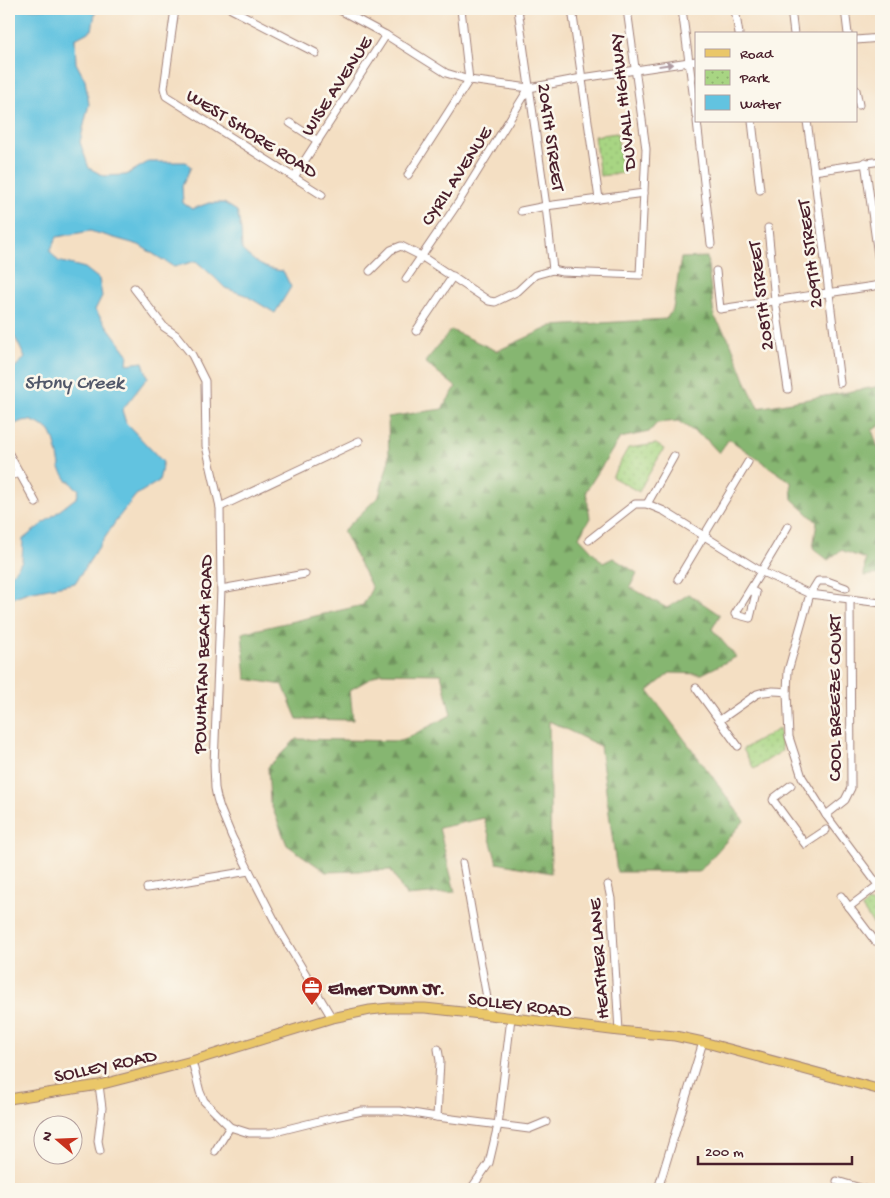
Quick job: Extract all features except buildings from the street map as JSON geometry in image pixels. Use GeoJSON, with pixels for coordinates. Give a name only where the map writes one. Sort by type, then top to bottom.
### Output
{"type":"FeatureCollection","features":[{"type":"Feature","properties":{"kind":"main road","name":"SOLLEY ROAD"},"geometry":{"type":"LineString","coordinates":[[9,1099],[100,1085],[192,1061],[332,1018],[389,1008],[425,1008],[675,1036],[881,1090]]}},
{"type":"Feature","properties":{"kind":"street","name":"WEST SHORE ROAD"},"geometry":{"type":"LineString","coordinates":[[175,9],[164,88],[166,96],[322,194]]}},
{"type":"Feature","properties":{"kind":"street"},"geometry":{"type":"LineString","coordinates":[[231,9],[316,53]]}},
{"type":"Feature","properties":{"kind":"street"},"geometry":{"type":"LineString","coordinates":[[338,9],[386,35],[446,73],[469,80],[529,88],[692,61]]}},
{"type":"Feature","properties":{"kind":"street"},"geometry":{"type":"LineString","coordinates":[[408,175],[469,80],[461,9]]}},
{"type":"Feature","properties":{"kind":"street","name":"204TH STREET"},"geometry":{"type":"LineString","coordinates":[[518,9],[546,206],[553,270]]}},
{"type":"Feature","properties":{"kind":"street"},"geometry":{"type":"LineString","coordinates":[[572,9],[599,199]]}},
{"type":"Feature","properties":{"kind":"street","name":"DUVALL HIGHWAY"},"geometry":{"type":"LineString","coordinates":[[627,9],[646,150],[644,193]]}},
{"type":"Feature","properties":{"kind":"street"},"geometry":{"type":"LineString","coordinates":[[682,9],[692,61],[695,102]]}},
{"type":"Feature","properties":{"kind":"street"},"geometry":{"type":"LineString","coordinates":[[735,9],[739,32]]}},
{"type":"Feature","properties":{"kind":"street"},"geometry":{"type":"LineString","coordinates":[[791,9],[794,32]]}},
{"type":"Feature","properties":{"kind":"street"},"geometry":{"type":"LineString","coordinates":[[845,9],[848,32]]}},
{"type":"Feature","properties":{"kind":"street","name":"WISE AVENUE"},"geometry":{"type":"LineString","coordinates":[[294,176],[386,35]]}},
{"type":"Feature","properties":{"kind":"street"},"geometry":{"type":"LineString","coordinates":[[858,40],[881,38]]}},
{"type":"Feature","properties":{"kind":"street","name":"CYRIL AVENUE"},"geometry":{"type":"LineString","coordinates":[[406,279],[458,203],[529,88]]}},
{"type":"Feature","properties":{"kind":"street"},"geometry":{"type":"LineString","coordinates":[[858,100],[859,105]]}},
{"type":"Feature","properties":{"kind":"street"},"geometry":{"type":"LineString","coordinates":[[697,122],[711,244]]}},
{"type":"Feature","properties":{"kind":"street"},"geometry":{"type":"LineString","coordinates":[[752,122],[760,190]]}},
{"type":"Feature","properties":{"kind":"street","name":"209TH STREET"},"geometry":{"type":"LineString","coordinates":[[807,122],[840,383]]}},
{"type":"Feature","properties":{"kind":"street"},"geometry":{"type":"LineString","coordinates":[[290,123],[318,141]]}},
{"type":"Feature","properties":{"kind":"street"},"geometry":{"type":"LineString","coordinates":[[814,171],[881,161]]}},
{"type":"Feature","properties":{"kind":"street"},"geometry":{"type":"LineString","coordinates":[[865,162],[881,277]]}},
{"type":"Feature","properties":{"kind":"street"},"geometry":{"type":"LineString","coordinates":[[370,271],[392,250],[401,246],[421,256],[490,301],[495,302],[518,291],[535,274],[553,270],[640,275],[644,193],[521,210]]}},
{"type":"Feature","properties":{"kind":"street","name":"208TH STREET"},"geometry":{"type":"LineString","coordinates":[[768,228],[775,300],[788,389]]}},
{"type":"Feature","properties":{"kind":"street"},"geometry":{"type":"LineString","coordinates":[[716,271],[720,309],[881,285]]}},
{"type":"Feature","properties":{"kind":"street"},"geometry":{"type":"LineString","coordinates":[[416,331],[453,276]]}},
{"type":"Feature","properties":{"kind":"street","name":"POWHATAN BEACH ROAD"},"geometry":{"type":"LineString","coordinates":[[134,288],[164,327],[176,335],[187,348],[205,381],[206,446],[220,507],[221,589],[214,765],[215,788],[220,808],[249,872],[281,933],[332,1018]]}},
{"type":"Feature","properties":{"kind":"street"},"geometry":{"type":"LineString","coordinates":[[220,507],[359,441]]}},
{"type":"Feature","properties":{"kind":"street"},"geometry":{"type":"LineString","coordinates":[[9,454],[36,503]]}},
{"type":"Feature","properties":{"kind":"street"},"geometry":{"type":"LineString","coordinates":[[647,504],[674,456]]}},
{"type":"Feature","properties":{"kind":"street"},"geometry":{"type":"LineString","coordinates":[[678,579],[748,462]]}},
{"type":"Feature","properties":{"kind":"street"},"geometry":{"type":"LineString","coordinates":[[9,476],[20,474]]}},
{"type":"Feature","properties":{"kind":"street"},"geometry":{"type":"LineString","coordinates":[[589,540],[635,504],[647,504],[664,511],[762,572],[810,594],[881,603]]}},
{"type":"Feature","properties":{"kind":"street"},"geometry":{"type":"LineString","coordinates":[[750,590],[788,526]]}},
{"type":"Feature","properties":{"kind":"street"},"geometry":{"type":"LineString","coordinates":[[221,589],[305,574]]}},
{"type":"Feature","properties":{"kind":"street"},"geometry":{"type":"LineString","coordinates":[[846,588],[827,580],[818,581],[810,594],[788,671],[787,692],[789,738],[802,777],[826,814],[880,886],[849,907]]}},
{"type":"Feature","properties":{"kind":"street","name":"COOL BREEZE COURT"},"geometry":{"type":"LineString","coordinates":[[826,814],[845,800],[851,788],[850,600]]}},
{"type":"Feature","properties":{"kind":"street"},"geometry":{"type":"LineString","coordinates":[[696,688],[738,746]]}},
{"type":"Feature","properties":{"kind":"street"},"geometry":{"type":"LineString","coordinates":[[720,720],[757,694],[768,691],[787,692]]}},
{"type":"Feature","properties":{"kind":"street"},"geometry":{"type":"LineString","coordinates":[[792,785],[773,800],[805,844],[826,830]]}},
{"type":"Feature","properties":{"kind":"street"},"geometry":{"type":"LineString","coordinates":[[462,863],[490,1015]]}},
{"type":"Feature","properties":{"kind":"street"},"geometry":{"type":"LineString","coordinates":[[147,888],[249,872]]}},
{"type":"Feature","properties":{"kind":"street","name":"HEATHER LANE"},"geometry":{"type":"LineString","coordinates":[[608,885],[611,899],[619,1031]]}},
{"type":"Feature","properties":{"kind":"street"},"geometry":{"type":"LineString","coordinates":[[841,896],[875,941]]}},
{"type":"Feature","properties":{"kind":"street"},"geometry":{"type":"LineString","coordinates":[[471,1189],[489,1163],[498,1125],[511,1018]]}},
{"type":"Feature","properties":{"kind":"street"},"geometry":{"type":"LineString","coordinates":[[658,1189],[703,1042]]}},
{"type":"Feature","properties":{"kind":"street"},"geometry":{"type":"LineString","coordinates":[[437,1117],[440,1062],[438,1049]]}},
{"type":"Feature","properties":{"kind":"street"},"geometry":{"type":"LineString","coordinates":[[192,1061],[204,1101],[230,1127],[249,1133],[271,1133],[362,1111],[400,1111],[529,1129],[546,1122]]}},
{"type":"Feature","properties":{"kind":"street"},"geometry":{"type":"LineString","coordinates":[[100,1085],[102,1108],[98,1141],[100,1151]]}},
{"type":"Feature","properties":{"kind":"street"},"geometry":{"type":"LineString","coordinates":[[215,1151],[230,1127]]}},
{"type":"Feature","properties":{"kind":"street"},"geometry":{"type":"LineString","coordinates":[[837,1181],[864,1189]]}},
{"type":"Feature","properties":{"kind":"green space"},"geometry":{"type":"Polygon","coordinates":[[[617,133],[623,173],[600,176],[594,136],[617,133]]]}},
{"type":"Feature","properties":{"kind":"green space"},"geometry":{"type":"Polygon","coordinates":[[[707,257],[714,316],[730,341],[758,408],[881,386],[881,425],[872,430],[881,456],[881,574],[864,576],[865,559],[841,550],[828,560],[813,548],[817,522],[792,499],[791,482],[729,439],[719,453],[707,440],[678,421],[657,423],[649,432],[620,438],[586,491],[590,518],[579,537],[603,563],[613,558],[637,573],[630,587],[667,608],[689,594],[720,615],[712,629],[736,657],[702,674],[670,673],[648,691],[744,821],[699,872],[617,872],[600,746],[549,721],[551,873],[497,863],[484,818],[439,828],[455,892],[406,896],[391,870],[326,872],[287,845],[270,802],[268,767],[296,739],[401,741],[451,715],[441,674],[380,673],[350,690],[353,720],[297,719],[283,685],[246,679],[242,633],[363,605],[372,588],[343,531],[379,496],[389,460],[388,417],[442,409],[456,387],[425,362],[451,330],[497,351],[552,326],[666,319],[673,309],[681,258],[707,257]]]}},
{"type":"Feature","properties":{"kind":"green space"},"geometry":{"type":"Polygon","coordinates":[[[656,444],[664,449],[639,492],[612,477],[628,448],[656,444]]]}},
{"type":"Feature","properties":{"kind":"green space"},"geometry":{"type":"Polygon","coordinates":[[[779,729],[782,751],[754,769],[743,749],[779,729]]]}},
{"type":"Feature","properties":{"kind":"green space"},"geometry":{"type":"Polygon","coordinates":[[[878,900],[881,904],[881,935],[862,908],[868,902],[874,904],[878,900]]]}},
{"type":"Feature","properties":{"kind":"water","name":"Stony Creek"},"geometry":{"type":"Polygon","coordinates":[[[9,9],[96,9],[92,30],[75,39],[76,63],[85,80],[89,104],[80,142],[89,168],[104,176],[126,175],[148,162],[186,162],[191,167],[182,186],[183,203],[192,209],[209,203],[224,203],[237,211],[241,230],[242,250],[260,265],[283,271],[291,287],[275,313],[245,295],[225,288],[196,261],[174,267],[139,245],[90,231],[57,237],[50,251],[58,261],[85,268],[99,279],[102,296],[95,310],[128,354],[127,364],[143,362],[148,377],[122,410],[126,423],[163,462],[159,481],[136,495],[118,518],[75,583],[28,592],[9,599],[9,578],[22,561],[23,539],[77,497],[79,490],[70,481],[68,482],[59,467],[55,442],[48,429],[33,421],[21,421],[9,428],[9,371],[25,358],[9,328],[9,9]]]}},
{"type":"Feature","properties":{"kind":"place","name":"Elmer Dunn Jr."},"geometry":{"type":"Point","coordinates":[312,1006]}}]}
